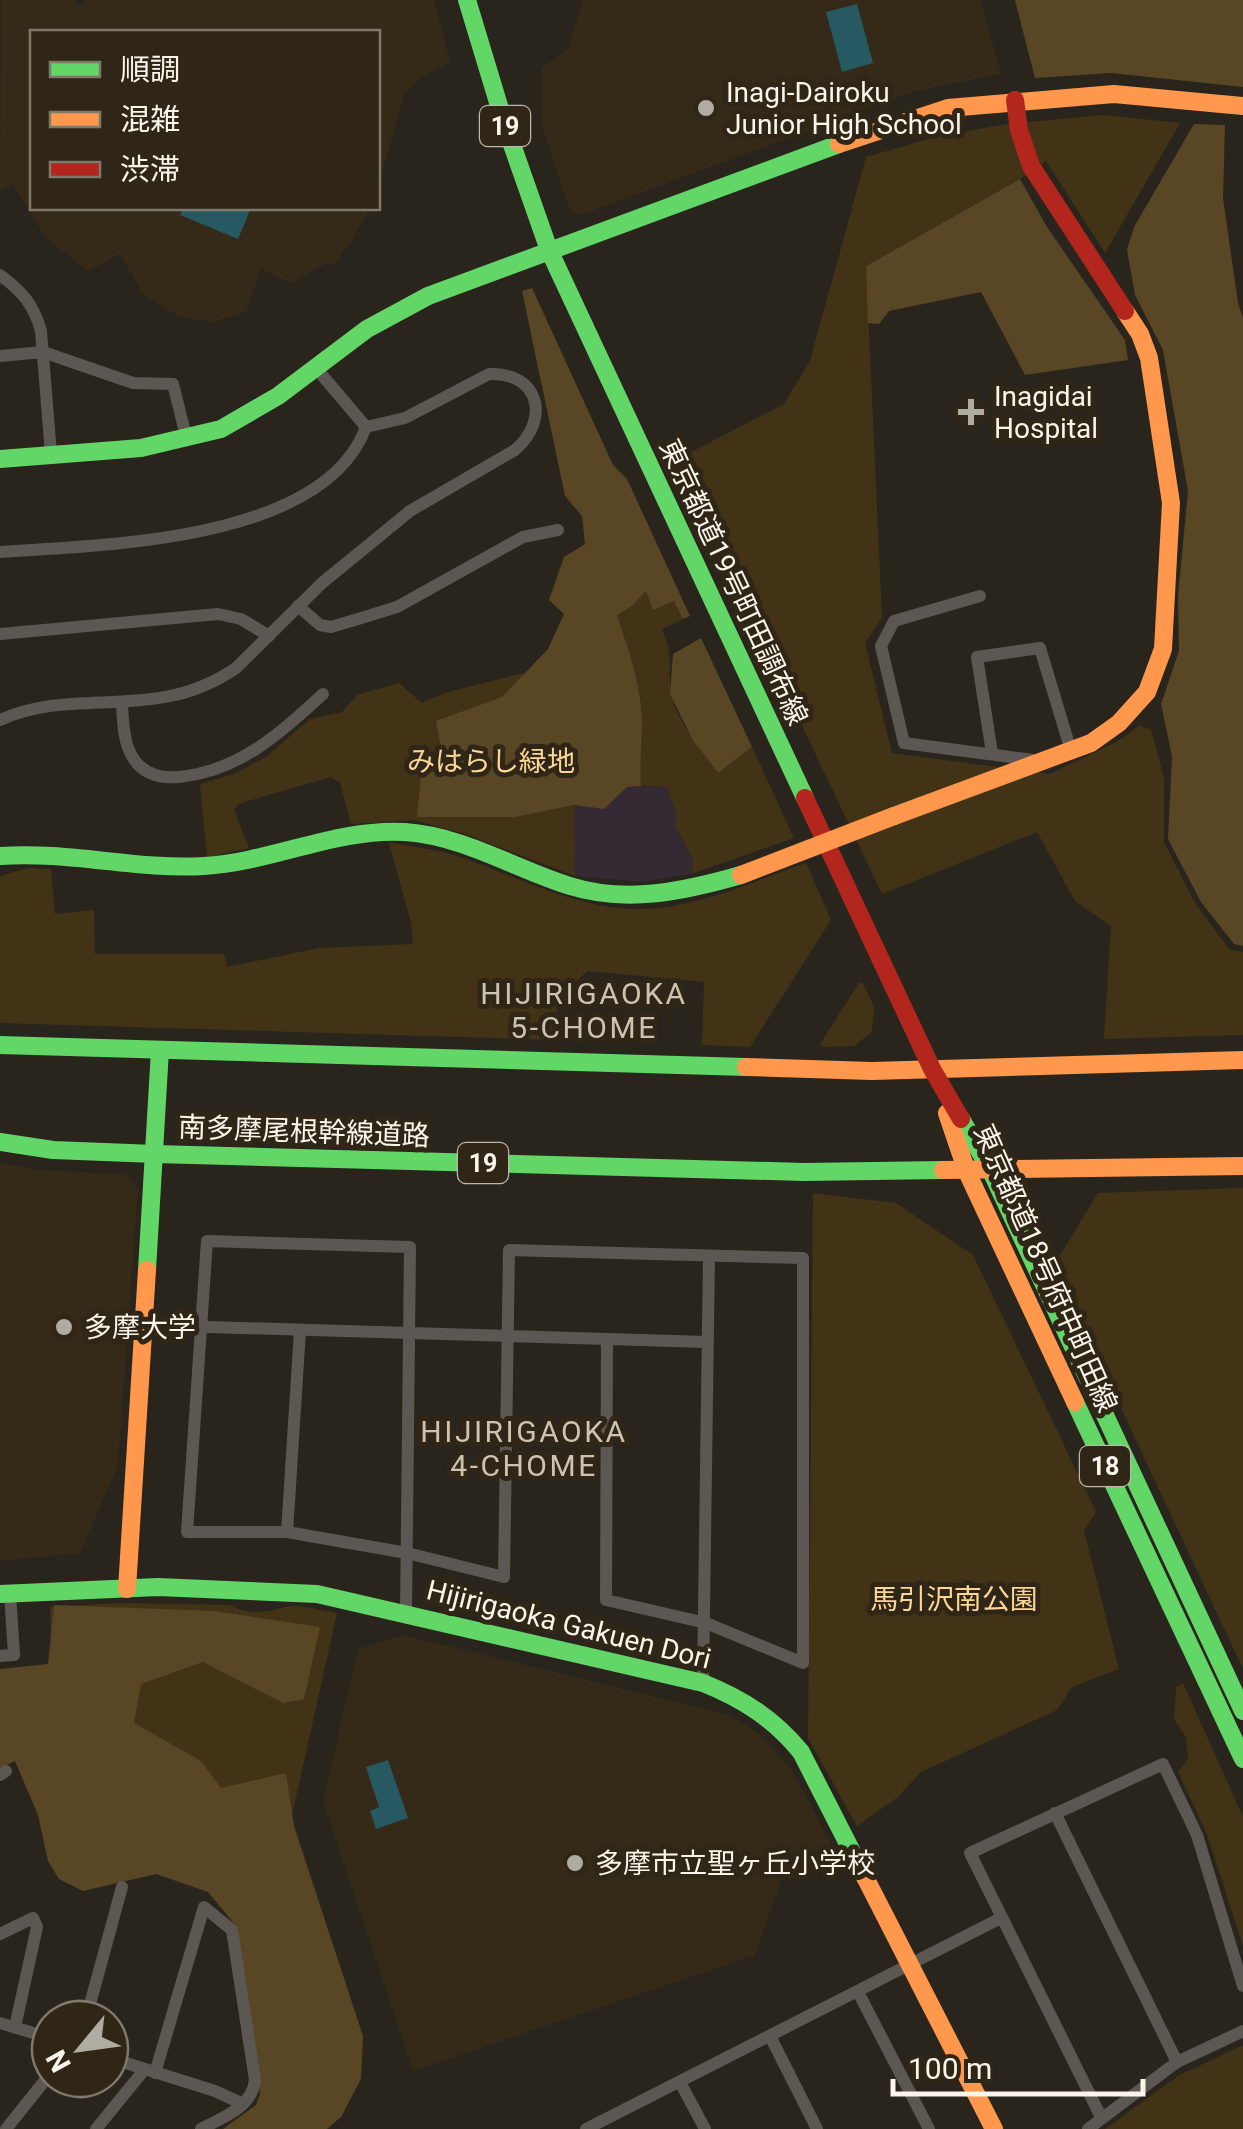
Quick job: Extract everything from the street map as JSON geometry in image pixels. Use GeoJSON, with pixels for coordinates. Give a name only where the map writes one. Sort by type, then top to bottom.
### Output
{"type":"FeatureCollection","features":[{"type":"Feature","properties":{"kind":"main road","name":"東京都道19号町田調布線"},"geometry":{"type":"LineString","coordinates":[[468,0],[503,119],[549,250],[932,1069],[992,1171]]}},
{"type":"Feature","properties":{"kind":"main road"},"geometry":{"type":"LineString","coordinates":[[0,459],[187,440],[243,418],[366,330],[428,296],[948,108],[1114,94],[1243,106]]}},
{"type":"Feature","properties":{"kind":"main road"},"geometry":{"type":"LineString","coordinates":[[0,856],[38,854],[150,866],[206,866],[356,833],[406,832],[460,843],[573,888],[642,896],[686,891],[741,875],[1071,752],[1108,732],[1147,692],[1162,649],[1171,503],[1149,358],[1140,334],[1031,166],[1019,130],[1015,100]]}},
{"type":"Feature","properties":{"kind":"main road"},"geometry":{"type":"LineString","coordinates":[[0,1046],[724,1068],[932,1069],[1243,1060]]}},
{"type":"Feature","properties":{"kind":"main road"},"geometry":{"type":"LineString","coordinates":[[127,1589],[160,1050]]}},
{"type":"Feature","properties":{"kind":"main road","name":"東京都道18号府中町田線"},"geometry":{"type":"LineString","coordinates":[[932,1069],[967,1172],[1243,1760]]}},
{"type":"Feature","properties":{"kind":"main road","name":"南多摩尾根幹線道路"},"geometry":{"type":"LineString","coordinates":[[0,1142],[53,1150],[154,1154],[804,1172],[967,1172]]}},
{"type":"Feature","properties":{"kind":"main road"},"geometry":{"type":"LineString","coordinates":[[992,1171],[1243,1166]]}},
{"type":"Feature","properties":{"kind":"main road","name":"東京都道18号府中町田線"},"geometry":{"type":"LineString","coordinates":[[992,1171],[1243,1711]]}},
{"type":"Feature","properties":{"kind":"main road","name":"19"},"geometry":{"type":"LineString","coordinates":[[967,1172],[992,1171]]}},
{"type":"Feature","properties":{"kind":"main road","name":"Hijirigaoka Gakuen Dori"},"geometry":{"type":"LineString","coordinates":[[5,1594],[127,1589],[317,1594],[703,1683],[756,1706],[801,1752],[994,2129]]}},
{"type":"Feature","properties":{"kind":"street"},"geometry":{"type":"LineString","coordinates":[[0,276],[20,290],[34,308],[43,352],[51,454]]}},
{"type":"Feature","properties":{"kind":"street"},"geometry":{"type":"LineString","coordinates":[[0,356],[43,352],[133,383],[173,384],[187,440]]}},
{"type":"Feature","properties":{"kind":"street"},"geometry":{"type":"LineString","coordinates":[[316,368],[366,427]]}},
{"type":"Feature","properties":{"kind":"street"},"geometry":{"type":"LineString","coordinates":[[0,720],[25,711],[122,704],[185,695],[200,689],[236,668],[346,561],[410,510],[527,440],[536,424],[536,409],[524,384],[501,374],[488,374],[405,418],[366,427]]}},
{"type":"Feature","properties":{"kind":"street"},"geometry":{"type":"LineString","coordinates":[[0,552],[184,536],[223,528],[276,507],[313,486],[358,448],[366,427]]}},
{"type":"Feature","properties":{"kind":"street"},"geometry":{"type":"LineString","coordinates":[[298,606],[320,625],[358,619],[397,607],[523,537],[558,530]]}},
{"type":"Feature","properties":{"kind":"street"},"geometry":{"type":"LineString","coordinates":[[980,596],[894,621],[880,646],[904,744],[1043,761]]}},
{"type":"Feature","properties":{"kind":"street"},"geometry":{"type":"LineString","coordinates":[[0,634],[218,614],[240,619],[269,636]]}},
{"type":"Feature","properties":{"kind":"street"},"geometry":{"type":"LineString","coordinates":[[992,753],[978,657],[1040,648],[1071,752]]}},
{"type":"Feature","properties":{"kind":"street"},"geometry":{"type":"LineString","coordinates":[[122,704],[130,754],[140,767],[164,778],[224,768],[253,753],[323,694]]}},
{"type":"Feature","properties":{"kind":"street"},"geometry":{"type":"LineString","coordinates":[[406,1612],[407,1554],[410,1247],[208,1241],[188,1532],[287,1532],[407,1554],[504,1577],[509,1250],[803,1258],[803,1663],[706,1623],[606,1600],[607,1340]]}},
{"type":"Feature","properties":{"kind":"street"},"geometry":{"type":"LineString","coordinates":[[703,1683],[709,1256]]}},
{"type":"Feature","properties":{"kind":"street"},"geometry":{"type":"LineString","coordinates":[[144,1325],[707,1342]]}},
{"type":"Feature","properties":{"kind":"street"},"geometry":{"type":"LineString","coordinates":[[287,1532],[300,1331]]}},
{"type":"Feature","properties":{"kind":"street"},"geometry":{"type":"LineString","coordinates":[[0,1656],[14,1655],[5,1594]]}},
{"type":"Feature","properties":{"kind":"street"},"geometry":{"type":"LineString","coordinates":[[1100,2117],[970,1853],[1162,1764],[1198,1835],[1243,1986]]}},
{"type":"Feature","properties":{"kind":"street"},"geometry":{"type":"LineString","coordinates":[[1055,1813],[1177,2062]]}},
{"type":"Feature","properties":{"kind":"street"},"geometry":{"type":"LineString","coordinates":[[91,1999],[122,1887]]}},
{"type":"Feature","properties":{"kind":"street"},"geometry":{"type":"LineString","coordinates":[[96,2129],[150,2071],[204,1907],[232,1930],[254,2080],[253,2091],[244,2104],[201,2129]]}},
{"type":"Feature","properties":{"kind":"street"},"geometry":{"type":"LineString","coordinates":[[0,1934],[33,1918],[37,1927],[4,2025],[30,2032]]}},
{"type":"Feature","properties":{"kind":"street"},"geometry":{"type":"LineString","coordinates":[[590,2128],[1000,1918]]}},
{"type":"Feature","properties":{"kind":"street"},"geometry":{"type":"LineString","coordinates":[[858,1992],[929,2129]]}},
{"type":"Feature","properties":{"kind":"street"},"geometry":{"type":"LineString","coordinates":[[1088,2129],[1177,2062],[1243,2031]]}},
{"type":"Feature","properties":{"kind":"street"},"geometry":{"type":"LineString","coordinates":[[770,2036],[817,2129]]}},
{"type":"Feature","properties":{"kind":"street"},"geometry":{"type":"LineString","coordinates":[[130,2064],[244,2104]]}},
{"type":"Feature","properties":{"kind":"street"},"geometry":{"type":"LineString","coordinates":[[680,2082],[704,2129]]}},
{"type":"Feature","properties":{"kind":"street"},"geometry":{"type":"LineString","coordinates":[[6,2129],[30,2099]]}},
{"type":"Feature","properties":{"kind":"shaded area"},"geometry":{"type":"Polygon","coordinates":[[[1,0],[73,0],[77,5],[87,0],[434,0],[450,62],[419,79],[404,96],[380,180],[380,30],[30,30],[30,210],[369,210],[334,264],[325,264],[290,283],[261,269],[246,312],[213,322],[180,317],[143,295],[120,254],[88,271],[45,237],[13,184],[0,191],[1,0]]]}},
{"type":"Feature","properties":{"kind":"shaded area","name":"Inagi-Dairoku Junior High School"},"geometry":{"type":"Polygon","coordinates":[[[583,0],[981,0],[1001,74],[915,91],[581,215],[569,209],[542,125],[542,68],[568,49],[583,0]]]}},
{"type":"Feature","properties":{"kind":"shaded area"},"geometry":{"type":"Polygon","coordinates":[[[666,786],[677,816],[674,823],[693,862],[691,874],[642,882],[575,876],[574,805],[603,809],[627,787],[666,786]]]}},
{"type":"Feature","properties":{"kind":"shaded area","name":"多摩大学"},"geometry":{"type":"Polygon","coordinates":[[[0,1163],[39,1170],[127,1175],[138,1189],[118,1465],[80,1553],[0,1561],[0,1163]]]}},
{"type":"Feature","properties":{"kind":"shaded area","name":"多摩市立聖ヶ丘小学校"},"geometry":{"type":"Polygon","coordinates":[[[403,1635],[729,1715],[761,1735],[792,1770],[833,1847],[782,1878],[755,1955],[413,2071],[323,1801],[358,1649],[403,1635]]]}},
{"type":"Feature","properties":{"kind":"green space"},"geometry":{"type":"Polygon","coordinates":[[[1015,0],[1243,0],[1243,87],[1111,73],[1035,78],[1015,0]]]}},
{"type":"Feature","properties":{"kind":"green space"},"geometry":{"type":"Polygon","coordinates":[[[1103,115],[1180,123],[1105,253],[1046,161],[866,266],[882,618],[865,643],[892,753],[1050,774],[1118,741],[1140,725],[1151,730],[1164,778],[1164,842],[1195,903],[1229,949],[1243,952],[1243,1035],[1104,1039],[1111,926],[1075,901],[1037,832],[882,894],[676,460],[784,404],[810,361],[866,157],[939,136],[1007,124],[1103,115]]]}},
{"type":"Feature","properties":{"kind":"green space"},"geometry":{"type":"Polygon","coordinates":[[[1194,124],[1225,125],[1223,198],[1243,319],[1243,946],[1234,944],[1201,902],[1168,839],[1172,756],[1161,704],[1179,651],[1178,596],[1188,491],[1163,350],[1135,295],[1127,250],[1134,227],[1194,124]]]}},
{"type":"Feature","properties":{"kind":"green space"},"geometry":{"type":"Polygon","coordinates":[[[1020,179],[1047,227],[1125,340],[1128,360],[1025,375],[981,292],[889,311],[879,324],[868,323],[866,266],[1020,179]]]}},
{"type":"Feature","properties":{"kind":"green space"},"geometry":{"type":"Polygon","coordinates":[[[532,288],[613,465],[627,479],[690,616],[683,619],[674,601],[653,610],[646,591],[617,615],[641,701],[641,786],[627,787],[604,809],[574,805],[515,817],[417,817],[421,776],[442,753],[436,721],[502,697],[548,649],[564,614],[549,600],[564,557],[585,544],[582,516],[565,496],[522,291],[532,288]]]}},
{"type":"Feature","properties":{"kind":"green space"},"geometry":{"type":"Polygon","coordinates":[[[646,590],[674,601],[683,619],[662,629],[670,655],[673,702],[683,724],[718,773],[752,747],[794,838],[691,874],[693,861],[674,823],[677,816],[666,786],[641,786],[641,701],[617,615],[646,590]]]}},
{"type":"Feature","properties":{"kind":"green space"},"geometry":{"type":"Polygon","coordinates":[[[701,638],[752,747],[718,773],[692,739],[670,694],[673,654],[701,638]]]}},
{"type":"Feature","properties":{"kind":"green space","name":"みはらし緑地"},"geometry":{"type":"Polygon","coordinates":[[[524,673],[590,798],[574,805],[575,876],[465,834],[413,820],[351,824],[340,783],[331,777],[238,804],[234,810],[249,848],[207,857],[200,784],[234,774],[267,756],[310,719],[342,712],[357,695],[399,683],[422,703],[444,693],[524,673]]]}},
{"type":"Feature","properties":{"kind":"green space"},"geometry":{"type":"Polygon","coordinates":[[[389,842],[449,854],[571,898],[618,908],[684,904],[806,863],[831,920],[750,1047],[702,1045],[704,982],[587,971],[557,1001],[556,1040],[0,1023],[0,876],[28,868],[51,869],[55,914],[94,910],[95,954],[224,954],[227,967],[319,948],[413,944],[389,842]]]}},
{"type":"Feature","properties":{"kind":"green space"},"geometry":{"type":"Polygon","coordinates":[[[859,983],[863,983],[874,1007],[872,1032],[854,1046],[822,1047],[820,1044],[859,983]]]}},
{"type":"Feature","properties":{"kind":"green space"},"geometry":{"type":"Polygon","coordinates":[[[1243,1188],[1243,1669],[1054,1265],[1098,1193],[1243,1188]]]}},
{"type":"Feature","properties":{"kind":"green space","name":"馬引沢南公園"},"geometry":{"type":"Polygon","coordinates":[[[813,1193],[896,1203],[973,1255],[1096,1512],[1084,1531],[1119,1669],[1072,1687],[1057,1710],[921,1772],[898,1797],[857,1826],[808,1738],[813,1193]]]}},
{"type":"Feature","properties":{"kind":"green space"},"geometry":{"type":"Polygon","coordinates":[[[123,1603],[229,1605],[258,1612],[298,1606],[337,1613],[291,1820],[53,1733],[50,1607],[123,1603]]]}},
{"type":"Feature","properties":{"kind":"green space"},"geometry":{"type":"Polygon","coordinates":[[[54,1605],[214,1611],[320,1627],[304,1699],[283,1703],[203,1662],[141,1684],[134,1723],[201,1761],[221,1788],[286,1773],[294,1826],[363,2036],[361,2079],[341,2117],[327,2129],[223,2129],[256,2105],[260,2094],[237,1927],[208,1892],[156,1874],[83,1891],[59,1879],[48,1861],[38,1815],[15,1761],[0,1768],[0,1669],[48,1664],[54,1605]]]}},
{"type":"Feature","properties":{"kind":"green space"},"geometry":{"type":"Polygon","coordinates":[[[1183,1683],[1243,1817],[1243,1946],[1207,1834],[1178,1772],[1188,1759],[1186,1737],[1174,1719],[1176,1687],[1183,1683]]]}},
{"type":"Feature","properties":{"kind":"green space"},"geometry":{"type":"Polygon","coordinates":[[[1243,2045],[1243,2129],[1105,2129],[1178,2076],[1243,2045]]]}},
{"type":"Feature","properties":{"kind":"water"},"geometry":{"type":"Polygon","coordinates":[[[857,4],[873,63],[842,72],[826,12],[857,4]]]}},
{"type":"Feature","properties":{"kind":"water"},"geometry":{"type":"Polygon","coordinates":[[[183,210],[250,210],[238,239],[180,215],[183,210]]]}},
{"type":"Feature","properties":{"kind":"water"},"geometry":{"type":"Polygon","coordinates":[[[388,1760],[408,1818],[376,1829],[370,1811],[379,1807],[366,1767],[388,1760]]]}},
{"type":"Feature","properties":{"kind":"traffic: fast"},"geometry":{"type":"LineString","coordinates":[[467,0],[549,250],[805,798]]}},
{"type":"Feature","properties":{"kind":"traffic: fast"},"geometry":{"type":"LineString","coordinates":[[0,459],[141,448],[221,429],[278,396],[367,329],[428,296],[839,144]]}},
{"type":"Feature","properties":{"kind":"traffic: fast"},"geometry":{"type":"LineString","coordinates":[[0,856],[204,866],[354,835],[405,832],[469,846],[570,886],[613,894],[677,890],[741,875]]}},
{"type":"Feature","properties":{"kind":"traffic: fast"},"geometry":{"type":"LineString","coordinates":[[0,1045],[746,1067]]}},
{"type":"Feature","properties":{"kind":"traffic: fast"},"geometry":{"type":"LineString","coordinates":[[147,1270],[160,1050]]}},
{"type":"Feature","properties":{"kind":"traffic: fast"},"geometry":{"type":"LineString","coordinates":[[961,1119],[991,1171],[1243,1711]]}},
{"type":"Feature","properties":{"kind":"traffic: fast"},"geometry":{"type":"LineString","coordinates":[[0,1142],[53,1150],[155,1154],[804,1172],[943,1170]]}},
{"type":"Feature","properties":{"kind":"traffic: fast"},"geometry":{"type":"LineString","coordinates":[[1075,1402],[1243,1759]]}},
{"type":"Feature","properties":{"kind":"traffic: fast"},"geometry":{"type":"LineString","coordinates":[[0,1594],[158,1587],[317,1594],[703,1683],[757,1711],[801,1752],[866,1879]]}},
{"type":"Feature","properties":{"kind":"traffic: slow"},"geometry":{"type":"LineString","coordinates":[[839,144],[948,108],[1114,94],[1243,106]]}},
{"type":"Feature","properties":{"kind":"traffic: slow"},"geometry":{"type":"LineString","coordinates":[[894,816],[1091,743],[1119,723],[1147,692],[1163,649],[1171,503],[1149,358],[1125,311]]}},
{"type":"Feature","properties":{"kind":"traffic: slow"},"geometry":{"type":"LineString","coordinates":[[741,875],[894,816]]}},
{"type":"Feature","properties":{"kind":"traffic: slow"},"geometry":{"type":"LineString","coordinates":[[746,1067],[872,1071],[1243,1060]]}},
{"type":"Feature","properties":{"kind":"traffic: slow"},"geometry":{"type":"LineString","coordinates":[[947,1113],[967,1172],[1075,1402]]}},
{"type":"Feature","properties":{"kind":"traffic: slow"},"geometry":{"type":"LineString","coordinates":[[943,1170],[1243,1166]]}},
{"type":"Feature","properties":{"kind":"traffic: slow"},"geometry":{"type":"LineString","coordinates":[[127,1589],[147,1270]]}},
{"type":"Feature","properties":{"kind":"traffic: slow"},"geometry":{"type":"LineString","coordinates":[[866,1879],[994,2129]]}},
{"type":"Feature","properties":{"kind":"traffic: jam"},"geometry":{"type":"LineString","coordinates":[[1015,100],[1019,130],[1031,166],[1125,311]]}},
{"type":"Feature","properties":{"kind":"traffic: jam"},"geometry":{"type":"LineString","coordinates":[[805,798],[932,1069],[961,1119]]}},
{"type":"Feature","properties":{"kind":"place","name":"Inagi-Dairoku Junior High School"},"geometry":{"type":"Point","coordinates":[706,108]}},
{"type":"Feature","properties":{"kind":"place","name":"Inagidai Hospital"},"geometry":{"type":"Point","coordinates":[971,412]}},
{"type":"Feature","properties":{"kind":"place","name":"多摩大学"},"geometry":{"type":"Point","coordinates":[64,1327]}},
{"type":"Feature","properties":{"kind":"place","name":"多摩市立聖ヶ丘小学校"},"geometry":{"type":"Point","coordinates":[575,1863]}},
{"type":"Feature","properties":{"kind":"district","name":"HIJIRIGAOKA 5-CHOME"},"geometry":{"type":"Point","coordinates":[584,1011]}},
{"type":"Feature","properties":{"kind":"district","name":"HIJIRIGAOKA 4-CHOME"},"geometry":{"type":"Point","coordinates":[524,1449]}}]}
